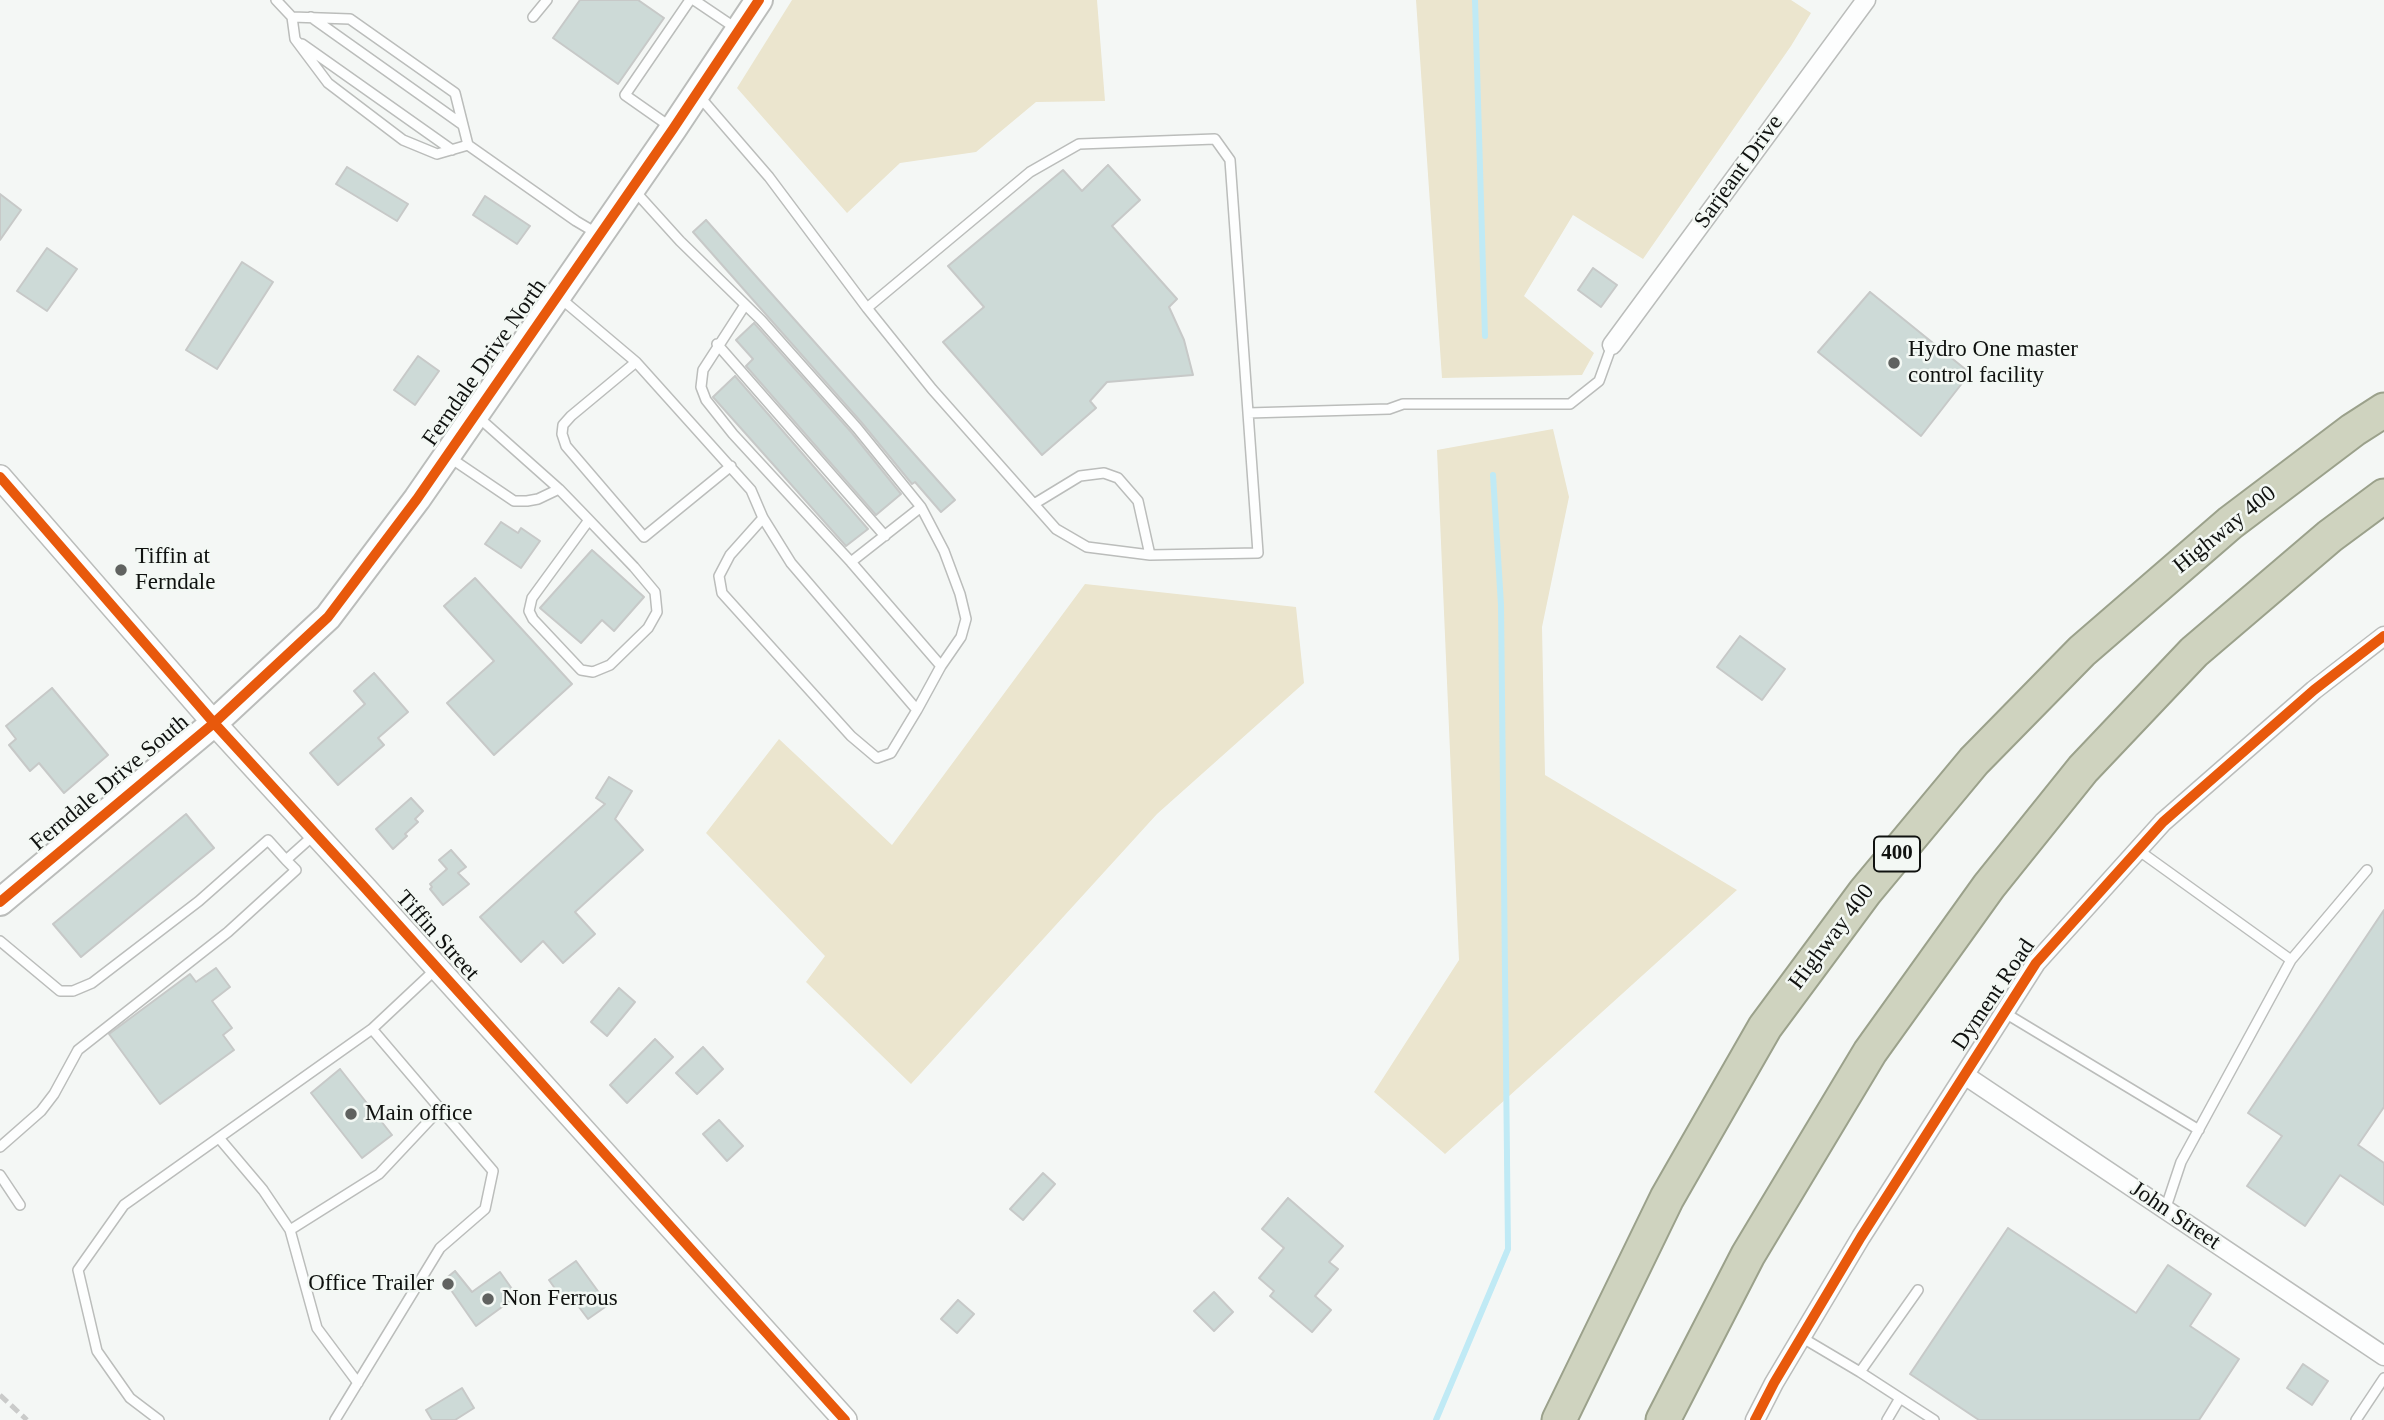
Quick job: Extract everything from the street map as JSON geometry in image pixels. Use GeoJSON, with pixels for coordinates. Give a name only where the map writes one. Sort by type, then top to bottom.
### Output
{"type":"FeatureCollection","features":[{"type":"Feature","properties":{"kind":"highway","name":"Highway 400"},"geometry":{"type":"LineString","coordinates":[[1559,1420],[1667,1198],[1758,1039],[1865,892],[1974,761],[2082,650],[2230,523],[2353,430],[2384,410]]}},
{"type":"Feature","properties":{"kind":"highway"},"geometry":{"type":"LineString","coordinates":[[1663,1420],[1748,1255],[1870,1052],[1989,886],[2083,769],[2194,652],[2330,536],[2384,496]]}},
{"type":"Feature","properties":{"kind":"main road","name":"Ferndale Drive North"},"geometry":{"type":"LineString","coordinates":[[214,723],[328,617],[417,499],[759,0]]}},
{"type":"Feature","properties":{"kind":"main road","name":"Ferndale Drive South"},"geometry":{"type":"LineString","coordinates":[[0,902],[214,723]]}},
{"type":"Feature","properties":{"kind":"street","name":"Sarjeant Drive"},"geometry":{"type":"LineString","coordinates":[[1612,345],[1866,0]]}},
{"type":"Feature","properties":{"kind":"street","name":"Tiffin Street"},"geometry":{"type":"LineString","coordinates":[[0,477],[214,723],[845,1420]]}},
{"type":"Feature","properties":{"kind":"street","name":"Dyment Road"},"geometry":{"type":"LineString","coordinates":[[1755,1420],[1861,1237],[2036,963],[2163,822],[2314,690],[2384,636]]}},
{"type":"Feature","properties":{"kind":"street","name":"John Street"},"geometry":{"type":"LineString","coordinates":[[1966,1076],[2384,1356]]}},
{"type":"Feature","properties":{"kind":"lane"},"geometry":{"type":"LineString","coordinates":[[276,0],[292,17],[295,39],[328,83],[403,140],[437,154],[468,145]]}},
{"type":"Feature","properties":{"kind":"lane"},"geometry":{"type":"LineString","coordinates":[[533,18],[547,0]]}},
{"type":"Feature","properties":{"kind":"lane"},"geometry":{"type":"LineString","coordinates":[[673,129],[625,95],[692,0],[738,30]]}},
{"type":"Feature","properties":{"kind":"lane"},"geometry":{"type":"LineString","coordinates":[[292,17],[350,19],[455,93],[468,145],[599,235]]}},
{"type":"Feature","properties":{"kind":"lane"},"geometry":{"type":"LineString","coordinates":[[311,17],[463,125]]}},
{"type":"Feature","properties":{"kind":"lane"},"geometry":{"type":"LineString","coordinates":[[295,39],[452,150]]}},
{"type":"Feature","properties":{"kind":"lane"},"geometry":{"type":"LineString","coordinates":[[696,93],[768,177],[867,308],[932,389],[1056,529],[1087,547],[1150,555],[1258,553],[1230,160],[1214,139],[1079,144],[1030,172],[867,308]]}},
{"type":"Feature","properties":{"kind":"lane"},"geometry":{"type":"LineString","coordinates":[[632,188],[745,304],[858,428],[921,507],[944,551],[966,619],[961,637],[891,753],[877,758],[851,736],[722,593],[719,576],[730,555],[763,518]]}},
{"type":"Feature","properties":{"kind":"lane"},"geometry":{"type":"LineString","coordinates":[[557,296],[636,362],[731,466],[751,489],[763,518],[791,563],[917,710]]}},
{"type":"Feature","properties":{"kind":"lane"},"geometry":{"type":"LineString","coordinates":[[745,304],[703,370],[701,387],[706,400],[733,434],[851,562],[941,667]]}},
{"type":"Feature","properties":{"kind":"lane"},"geometry":{"type":"LineString","coordinates":[[718,344],[885,536]]}},
{"type":"Feature","properties":{"kind":"lane"},"geometry":{"type":"LineString","coordinates":[[1248,413],[1389,409],[1402,404],[1570,404],[1599,381],[1612,345]]}},
{"type":"Feature","properties":{"kind":"lane"},"geometry":{"type":"LineString","coordinates":[[636,362],[571,416],[563,425],[562,434],[566,446],[644,537],[731,466]]}},
{"type":"Feature","properties":{"kind":"lane"},"geometry":{"type":"LineString","coordinates":[[475,415],[559,489],[589,520],[647,581],[655,592],[657,612],[648,628],[610,665],[593,673],[581,670],[533,619],[529,611],[532,598],[589,520]]}},
{"type":"Feature","properties":{"kind":"lane"},"geometry":{"type":"LineString","coordinates":[[447,456],[514,501],[538,499],[559,489]]}},
{"type":"Feature","properties":{"kind":"lane"},"geometry":{"type":"LineString","coordinates":[[1034,504],[1080,475],[1104,473],[1118,478],[1138,501],[1150,555]]}},
{"type":"Feature","properties":{"kind":"lane"},"geometry":{"type":"LineString","coordinates":[[851,562],[921,507]]}},
{"type":"Feature","properties":{"kind":"lane"},"geometry":{"type":"LineString","coordinates":[[286,860],[315,833]]}},
{"type":"Feature","properties":{"kind":"lane"},"geometry":{"type":"LineString","coordinates":[[0,941],[60,991],[74,991],[92,983],[199,901],[268,840],[296,870],[228,932],[78,1050],[54,1094],[41,1111],[0,1147]]}},
{"type":"Feature","properties":{"kind":"lane"},"geometry":{"type":"LineString","coordinates":[[2138,850],[2291,960]]}},
{"type":"Feature","properties":{"kind":"lane"},"geometry":{"type":"LineString","coordinates":[[2165,1210],[2181,1162],[2291,960],[2367,870]]}},
{"type":"Feature","properties":{"kind":"lane"},"geometry":{"type":"LineString","coordinates":[[159,1420],[130,1398],[97,1351],[78,1270],[124,1205],[372,1029],[437,968]]}},
{"type":"Feature","properties":{"kind":"lane"},"geometry":{"type":"LineString","coordinates":[[2005,1013],[2199,1130]]}},
{"type":"Feature","properties":{"kind":"lane"},"geometry":{"type":"LineString","coordinates":[[335,1420],[440,1248],[485,1209],[493,1171],[372,1029]]}},
{"type":"Feature","properties":{"kind":"lane"},"geometry":{"type":"LineString","coordinates":[[290,1230],[379,1174],[440,1109]]}},
{"type":"Feature","properties":{"kind":"lane"},"geometry":{"type":"LineString","coordinates":[[219,1138],[263,1190],[290,1230],[317,1328],[358,1383]]}},
{"type":"Feature","properties":{"kind":"lane"},"geometry":{"type":"LineString","coordinates":[[0,1175],[20,1205]]}},
{"type":"Feature","properties":{"kind":"lane"},"geometry":{"type":"LineString","coordinates":[[1860,1372],[1918,1290]]}},
{"type":"Feature","properties":{"kind":"lane"},"geometry":{"type":"LineString","coordinates":[[1801,1337],[1934,1420]]}},
{"type":"Feature","properties":{"kind":"lane"},"geometry":{"type":"LineString","coordinates":[[2356,1420],[2384,1378]]}},
{"type":"Feature","properties":{"kind":"lane"},"geometry":{"type":"LineString","coordinates":[[1888,1420],[1900,1398]]}},
{"type":"Feature","properties":{"kind":"shaded area"},"geometry":{"type":"Polygon","coordinates":[[[792,0],[1097,0],[1105,101],[1036,102],[976,152],[900,163],[847,213],[737,88],[792,0]]]}},
{"type":"Feature","properties":{"kind":"shaded area"},"geometry":{"type":"Polygon","coordinates":[[[1416,0],[1791,0],[1811,13],[1643,259],[1573,215],[1524,296],[1594,353],[1582,375],[1442,378],[1416,0]]]}},
{"type":"Feature","properties":{"kind":"shaded area"},"geometry":{"type":"Polygon","coordinates":[[[1553,429],[1569,497],[1542,627],[1545,775],[1737,890],[1445,1154],[1374,1092],[1459,960],[1437,450],[1553,429]]]}},
{"type":"Feature","properties":{"kind":"shaded area"},"geometry":{"type":"Polygon","coordinates":[[[1085,584],[1296,607],[1304,683],[1157,814],[911,1084],[806,982],[825,956],[706,833],[779,739],[892,845],[1085,584]]]}},
{"type":"Feature","properties":{"kind":"building"},"geometry":{"type":"Polygon","coordinates":[[[580,0],[638,0],[664,18],[618,84],[553,38],[580,0]]]}},
{"type":"Feature","properties":{"kind":"building"},"geometry":{"type":"Polygon","coordinates":[[[1108,165],[1140,200],[1112,226],[1177,299],[1169,307],[1184,340],[1193,375],[1107,382],[1090,401],[1096,408],[1042,455],[943,342],[984,307],[948,266],[1063,170],[1082,191],[1108,165]]]}},
{"type":"Feature","properties":{"kind":"building"},"geometry":{"type":"Polygon","coordinates":[[[347,167],[408,204],[397,221],[336,184],[347,167]]]}},
{"type":"Feature","properties":{"kind":"building"},"geometry":{"type":"Polygon","coordinates":[[[0,194],[21,210],[0,240],[0,194]]]}},
{"type":"Feature","properties":{"kind":"building"},"geometry":{"type":"Polygon","coordinates":[[[485,196],[530,226],[517,244],[473,215],[485,196]]]}},
{"type":"Feature","properties":{"kind":"building"},"geometry":{"type":"Polygon","coordinates":[[[706,220],[955,500],[941,512],[915,482],[912,484],[862,423],[693,232],[706,220]]]}},
{"type":"Feature","properties":{"kind":"building"},"geometry":{"type":"Polygon","coordinates":[[[47,248],[77,269],[47,311],[17,291],[47,248]]]}},
{"type":"Feature","properties":{"kind":"building"},"geometry":{"type":"Polygon","coordinates":[[[242,262],[273,282],[217,369],[186,350],[242,262]]]}},
{"type":"Feature","properties":{"kind":"building"},"geometry":{"type":"Polygon","coordinates":[[[1593,268],[1617,285],[1601,307],[1578,290],[1593,268]]]}},
{"type":"Feature","properties":{"kind":"building","name":"Hydro One master control facility"},"geometry":{"type":"Polygon","coordinates":[[[1870,292],[1970,373],[1921,436],[1818,352],[1870,292]]]}},
{"type":"Feature","properties":{"kind":"building"},"geometry":{"type":"Polygon","coordinates":[[[754,323],[852,433],[901,494],[876,515],[746,366],[753,359],[736,340],[754,323]]]}},
{"type":"Feature","properties":{"kind":"building"},"geometry":{"type":"Polygon","coordinates":[[[418,356],[439,371],[415,405],[394,390],[418,356]]]}},
{"type":"Feature","properties":{"kind":"building"},"geometry":{"type":"Polygon","coordinates":[[[735,376],[868,529],[846,546],[713,397],[735,376]]]}},
{"type":"Feature","properties":{"kind":"building"},"geometry":{"type":"Polygon","coordinates":[[[501,522],[518,533],[521,528],[540,541],[521,568],[485,544],[501,522]]]}},
{"type":"Feature","properties":{"kind":"building"},"geometry":{"type":"Polygon","coordinates":[[[592,550],[644,597],[614,631],[602,620],[581,643],[540,608],[592,550]]]}},
{"type":"Feature","properties":{"kind":"building"},"geometry":{"type":"Polygon","coordinates":[[[475,578],[572,684],[494,755],[447,703],[494,661],[444,606],[475,578]]]}},
{"type":"Feature","properties":{"kind":"building"},"geometry":{"type":"Polygon","coordinates":[[[1740,636],[1785,669],[1762,700],[1717,667],[1740,636]]]}},
{"type":"Feature","properties":{"kind":"building"},"geometry":{"type":"Polygon","coordinates":[[[374,673],[408,712],[378,738],[384,745],[338,785],[310,753],[365,704],[354,691],[374,673]]]}},
{"type":"Feature","properties":{"kind":"building"},"geometry":{"type":"Polygon","coordinates":[[[52,688],[108,755],[64,793],[39,763],[30,771],[9,745],[16,739],[6,726],[52,688]]]}},
{"type":"Feature","properties":{"kind":"building"},"geometry":{"type":"Polygon","coordinates":[[[609,777],[632,791],[615,819],[643,850],[575,912],[595,934],[563,963],[543,941],[521,962],[480,917],[605,804],[596,798],[609,777]]]}},
{"type":"Feature","properties":{"kind":"building"},"geometry":{"type":"Polygon","coordinates":[[[411,798],[423,811],[415,819],[418,822],[405,834],[407,836],[393,849],[376,829],[411,798]]]}},
{"type":"Feature","properties":{"kind":"building"},"geometry":{"type":"Polygon","coordinates":[[[186,814],[214,848],[81,957],[53,924],[186,814]]]}},
{"type":"Feature","properties":{"kind":"building"},"geometry":{"type":"Polygon","coordinates":[[[451,850],[466,867],[458,873],[469,884],[443,905],[430,889],[430,884],[447,869],[439,860],[451,850]]]}},
{"type":"Feature","properties":{"kind":"building"},"geometry":{"type":"Polygon","coordinates":[[[2384,910],[2384,1107],[2358,1145],[2384,1163],[2384,1205],[2340,1175],[2305,1226],[2247,1186],[2282,1136],[2248,1113],[2384,910]]]}},
{"type":"Feature","properties":{"kind":"building"},"geometry":{"type":"Polygon","coordinates":[[[216,968],[230,987],[212,1001],[232,1028],[223,1035],[234,1050],[160,1104],[109,1034],[190,974],[196,982],[216,968]]]}},
{"type":"Feature","properties":{"kind":"building"},"geometry":{"type":"Polygon","coordinates":[[[619,988],[635,1002],[607,1036],[591,1022],[619,988]]]}},
{"type":"Feature","properties":{"kind":"building"},"geometry":{"type":"Polygon","coordinates":[[[655,1039],[673,1057],[627,1103],[610,1085],[655,1039]]]}},
{"type":"Feature","properties":{"kind":"building"},"geometry":{"type":"Polygon","coordinates":[[[703,1047],[723,1069],[697,1094],[676,1073],[703,1047]]]}},
{"type":"Feature","properties":{"kind":"building","name":"Main office"},"geometry":{"type":"Polygon","coordinates":[[[340,1069],[392,1135],[362,1158],[311,1093],[340,1069]]]}},
{"type":"Feature","properties":{"kind":"building"},"geometry":{"type":"Polygon","coordinates":[[[719,1120],[743,1146],[727,1161],[703,1134],[719,1120]]]}},
{"type":"Feature","properties":{"kind":"building"},"geometry":{"type":"Polygon","coordinates":[[[1043,1173],[1055,1184],[1023,1220],[1010,1209],[1043,1173]]]}},
{"type":"Feature","properties":{"kind":"building"},"geometry":{"type":"Polygon","coordinates":[[[1288,1198],[1343,1246],[1329,1262],[1338,1269],[1315,1296],[1331,1310],[1312,1332],[1270,1296],[1274,1291],[1259,1278],[1284,1248],[1262,1229],[1288,1198]]]}},
{"type":"Feature","properties":{"kind":"building"},"geometry":{"type":"Polygon","coordinates":[[[2008,1228],[2136,1313],[2168,1265],[2211,1294],[2190,1326],[2239,1359],[2199,1420],[1979,1420],[1910,1374],[2008,1228]]]}},
{"type":"Feature","properties":{"kind":"building"},"geometry":{"type":"Polygon","coordinates":[[[576,1261],[608,1305],[588,1319],[570,1295],[563,1300],[549,1280],[576,1261]]]}},
{"type":"Feature","properties":{"kind":"building","name":"Non Ferrous"},"geometry":{"type":"Polygon","coordinates":[[[455,1271],[472,1292],[500,1272],[517,1296],[476,1326],[444,1280],[455,1271]]]}},
{"type":"Feature","properties":{"kind":"building"},"geometry":{"type":"Polygon","coordinates":[[[1214,1292],[1233,1312],[1214,1331],[1194,1311],[1214,1292]]]}},
{"type":"Feature","properties":{"kind":"building"},"geometry":{"type":"Polygon","coordinates":[[[958,1300],[974,1314],[957,1333],[941,1319],[958,1300]]]}},
{"type":"Feature","properties":{"kind":"building"},"geometry":{"type":"Polygon","coordinates":[[[2303,1364],[2328,1381],[2312,1405],[2287,1388],[2303,1364]]]}},
{"type":"Feature","properties":{"kind":"building"},"geometry":{"type":"Polygon","coordinates":[[[462,1388],[474,1408],[455,1420],[432,1420],[426,1410],[462,1388]]]}},
{"type":"Feature","properties":{"kind":"waterway"},"geometry":{"type":"LineString","coordinates":[[1475,0],[1485,336]]}},
{"type":"Feature","properties":{"kind":"waterway"},"geometry":{"type":"LineString","coordinates":[[1436,1420],[1508,1249],[1501,605],[1493,475]]}},
{"type":"Feature","properties":{"kind":"railway"},"geometry":{"type":"LineString","coordinates":[[0,1395],[27,1420]]}},
{"type":"Feature","properties":{"kind":"cycle path"},"geometry":{"type":"LineString","coordinates":[[0,902],[214,723],[328,617],[417,499],[759,0]]}},
{"type":"Feature","properties":{"kind":"cycle path"},"geometry":{"type":"LineString","coordinates":[[0,477],[214,723],[845,1420]]}},
{"type":"Feature","properties":{"kind":"cycle path"},"geometry":{"type":"LineString","coordinates":[[1755,1420],[1774,1383],[1861,1237],[2036,963],[2163,822],[2314,690],[2384,636]]}},
{"type":"Feature","properties":{"kind":"place","name":"Hydro One master control facility"},"geometry":{"type":"Point","coordinates":[1894,363]}},
{"type":"Feature","properties":{"kind":"place","name":"Tiffin at Ferndale"},"geometry":{"type":"Point","coordinates":[121,570]}},
{"type":"Feature","properties":{"kind":"place","name":"Main office"},"geometry":{"type":"Point","coordinates":[351,1114]}},
{"type":"Feature","properties":{"kind":"place","name":"Office Trailer"},"geometry":{"type":"Point","coordinates":[448,1284]}},
{"type":"Feature","properties":{"kind":"place","name":"Non Ferrous"},"geometry":{"type":"Point","coordinates":[488,1299]}}]}
